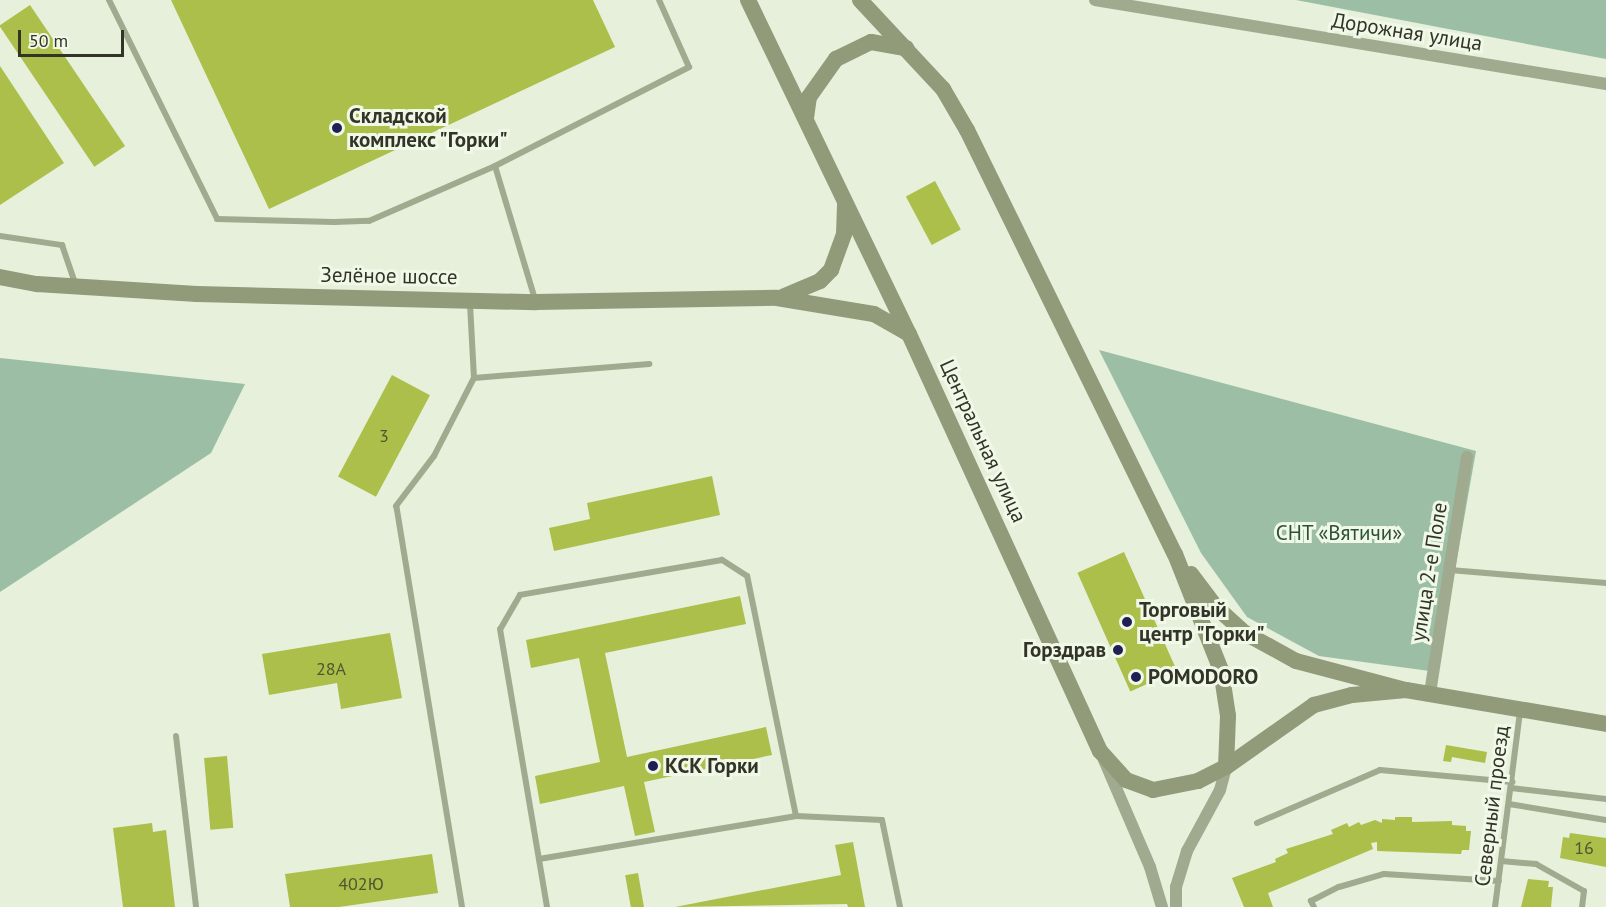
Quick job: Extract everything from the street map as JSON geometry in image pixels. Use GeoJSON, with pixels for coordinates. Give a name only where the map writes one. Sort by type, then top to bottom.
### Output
{"type":"FeatureCollection","features":[{"type":"Feature","properties":{"kind":"main road","name":"Центральная улица"},"geometry":{"type":"LineString","coordinates":[[748,0],[807,118],[909,334],[1100,751]]}},
{"type":"Feature","properties":{"kind":"main road"},"geometry":{"type":"LineString","coordinates":[[860,0],[943,89],[967,130],[1175,554],[1221,670],[1228,716],[1226,767]]}},
{"type":"Feature","properties":{"kind":"main road"},"geometry":{"type":"LineString","coordinates":[[807,118],[809,97],[837,59],[871,42],[906,48]]}},
{"type":"Feature","properties":{"kind":"main road"},"geometry":{"type":"LineString","coordinates":[[777,298],[820,282],[831,270],[844,234],[846,202]]}},
{"type":"Feature","properties":{"kind":"main road","name":"Зелёное шоссе"},"geometry":{"type":"LineString","coordinates":[[0,277],[77,286],[197,294],[536,302],[777,298]]}},
{"type":"Feature","properties":{"kind":"main road"},"geometry":{"type":"LineString","coordinates":[[777,298],[874,314],[909,334]]}},
{"type":"Feature","properties":{"kind":"main road"},"geometry":{"type":"LineString","coordinates":[[1175,554],[1216,607],[1245,633],[1296,661],[1406,690],[1606,724]]}},
{"type":"Feature","properties":{"kind":"main road"},"geometry":{"type":"LineString","coordinates":[[1100,751],[1126,780],[1153,790],[1198,781],[1226,767],[1314,705],[1352,695],[1406,690]]}},
{"type":"Feature","properties":{"kind":"street","name":"Дорожная улица"},"geometry":{"type":"LineString","coordinates":[[1095,0],[1606,84]]}},
{"type":"Feature","properties":{"kind":"street","name":"улица 2-е Поле"},"geometry":{"type":"LineString","coordinates":[[1430,693],[1467,456]]}},
{"type":"Feature","properties":{"kind":"street","name":"Центральная улица"},"geometry":{"type":"LineString","coordinates":[[1100,751],[1150,867],[1162,907]]}},
{"type":"Feature","properties":{"kind":"street"},"geometry":{"type":"LineString","coordinates":[[1176,907],[1176,886],[1187,851],[1220,790],[1226,767]]}},
{"type":"Feature","properties":{"kind":"lane"},"geometry":{"type":"LineString","coordinates":[[109,0],[217,219],[369,221],[495,166],[689,67],[659,0]]}},
{"type":"Feature","properties":{"kind":"lane"},"geometry":{"type":"LineString","coordinates":[[495,166],[536,302]]}},
{"type":"Feature","properties":{"kind":"lane"},"geometry":{"type":"LineString","coordinates":[[0,236],[62,245],[77,286]]}},
{"type":"Feature","properties":{"kind":"lane"},"geometry":{"type":"LineString","coordinates":[[462,907],[396,506],[434,456],[474,378],[470,301]]}},
{"type":"Feature","properties":{"kind":"lane"},"geometry":{"type":"LineString","coordinates":[[474,378],[648,364]]}},
{"type":"Feature","properties":{"kind":"lane"},"geometry":{"type":"LineString","coordinates":[[547,907],[500,629],[520,595],[722,560],[747,576],[796,816]]}},
{"type":"Feature","properties":{"kind":"lane"},"geometry":{"type":"LineString","coordinates":[[1449,570],[1606,583]]}},
{"type":"Feature","properties":{"kind":"lane","name":"Северный проезд"},"geometry":{"type":"LineString","coordinates":[[1495,907],[1521,708]]}},
{"type":"Feature","properties":{"kind":"lane"},"geometry":{"type":"LineString","coordinates":[[176,736],[196,907]]}},
{"type":"Feature","properties":{"kind":"lane"},"geometry":{"type":"LineString","coordinates":[[1257,823],[1380,770],[1606,799]]}},
{"type":"Feature","properties":{"kind":"lane"},"geometry":{"type":"LineString","coordinates":[[1509,804],[1606,820]]}},
{"type":"Feature","properties":{"kind":"lane"},"geometry":{"type":"LineString","coordinates":[[538,859],[796,816],[882,820],[900,907]]}},
{"type":"Feature","properties":{"kind":"lane"},"geometry":{"type":"LineString","coordinates":[[1501,861],[1536,864],[1584,891],[1582,907]]}},
{"type":"Feature","properties":{"kind":"lane"},"geometry":{"type":"LineString","coordinates":[[1314,907],[1311,901],[1339,887],[1384,874],[1499,881]]}},
{"type":"Feature","properties":{"kind":"green space"},"geometry":{"type":"Polygon","coordinates":[[[1296,0],[1606,0],[1606,59],[1296,0]]]}},
{"type":"Feature","properties":{"kind":"green space","name":"СНТ «Вятичи»"},"geometry":{"type":"Polygon","coordinates":[[[1099,350],[1476,451],[1437,672],[1319,656],[1247,617],[1201,553],[1099,350]]]}},
{"type":"Feature","properties":{"kind":"green space"},"geometry":{"type":"Polygon","coordinates":[[[0,358],[245,384],[211,453],[0,592],[0,358]]]}},
{"type":"Feature","properties":{"kind":"building","name":"Складской комплекс \"Горки\""},"geometry":{"type":"Polygon","coordinates":[[[171,0],[593,0],[615,47],[269,209],[171,0]]]}},
{"type":"Feature","properties":{"kind":"building"},"geometry":{"type":"Polygon","coordinates":[[[30,5],[125,146],[94,167],[0,27],[30,5]]]}},
{"type":"Feature","properties":{"kind":"building"},"geometry":{"type":"Polygon","coordinates":[[[0,66],[64,163],[0,205],[0,66]]]}},
{"type":"Feature","properties":{"kind":"building"},"geometry":{"type":"Polygon","coordinates":[[[935,181],[961,230],[932,245],[906,196],[935,181]]]}},
{"type":"Feature","properties":{"kind":"building"},"geometry":{"type":"Polygon","coordinates":[[[392,375],[430,395],[376,497],[338,477],[392,375]]]}},
{"type":"Feature","properties":{"kind":"building"},"geometry":{"type":"Polygon","coordinates":[[[712,476],[720,515],[554,551],[549,528],[590,519],[587,503],[712,476]]]}},
{"type":"Feature","properties":{"kind":"building","name":"Торговый центр \"Горки\""},"geometry":{"type":"Polygon","coordinates":[[[1124,552],[1177,671],[1130,692],[1077,573],[1124,552]]]}},
{"type":"Feature","properties":{"kind":"building"},"geometry":{"type":"Polygon","coordinates":[[[740,596],[746,624],[605,653],[627,757],[766,727],[772,755],[644,782],[655,832],[635,836],[624,786],[540,804],[535,776],[600,762],[579,658],[531,668],[526,640],[740,596]]]}},
{"type":"Feature","properties":{"kind":"building"},"geometry":{"type":"Polygon","coordinates":[[[390,633],[402,698],[341,709],[337,683],[269,695],[262,654],[390,633]]]}},
{"type":"Feature","properties":{"kind":"building"},"geometry":{"type":"Polygon","coordinates":[[[1446,745],[1487,752],[1485,763],[1452,757],[1451,762],[1443,761],[1446,745]]]}},
{"type":"Feature","properties":{"kind":"building"},"geometry":{"type":"Polygon","coordinates":[[[227,756],[233,828],[210,830],[204,758],[227,756]]]}},
{"type":"Feature","properties":{"kind":"building"},"geometry":{"type":"Polygon","coordinates":[[[1395,817],[1412,817],[1412,822],[1452,821],[1452,825],[1466,826],[1466,831],[1471,831],[1469,850],[1462,850],[1461,854],[1377,851],[1377,842],[1371,843],[1373,849],[1268,893],[1273,907],[1244,907],[1232,878],[1276,862],[1275,859],[1288,853],[1286,849],[1333,834],[1331,830],[1347,823],[1349,827],[1359,822],[1361,825],[1375,820],[1382,823],[1382,819],[1395,820],[1395,817]]]}},
{"type":"Feature","properties":{"kind":"building"},"geometry":{"type":"Polygon","coordinates":[[[152,823],[153,832],[166,830],[175,907],[123,907],[113,828],[152,823]]]}},
{"type":"Feature","properties":{"kind":"building"},"geometry":{"type":"Polygon","coordinates":[[[1570,833],[1606,838],[1606,867],[1560,858],[1563,837],[1569,838],[1570,833]]]}},
{"type":"Feature","properties":{"kind":"building"},"geometry":{"type":"Polygon","coordinates":[[[853,842],[865,907],[848,907],[847,904],[675,907],[841,875],[835,845],[853,842]]]}},
{"type":"Feature","properties":{"kind":"building"},"geometry":{"type":"Polygon","coordinates":[[[432,854],[438,893],[339,907],[290,907],[285,874],[432,854]]]}},
{"type":"Feature","properties":{"kind":"building"},"geometry":{"type":"Polygon","coordinates":[[[638,873],[644,907],[631,907],[625,875],[638,873]]]}},
{"type":"Feature","properties":{"kind":"building"},"geometry":{"type":"Polygon","coordinates":[[[1528,879],[1549,881],[1548,887],[1553,887],[1551,907],[1521,907],[1528,879]]]}},
{"type":"Feature","properties":{"kind":"place","name":"Складской комплекс \"Горки\""},"geometry":{"type":"Point","coordinates":[337,128]}},
{"type":"Feature","properties":{"kind":"place","name":"Торговый центр \"Горки\""},"geometry":{"type":"Point","coordinates":[1127,622]}},
{"type":"Feature","properties":{"kind":"place","name":"Горздрав"},"geometry":{"type":"Point","coordinates":[1118,650]}},
{"type":"Feature","properties":{"kind":"place","name":"POMODORO"},"geometry":{"type":"Point","coordinates":[1136,677]}},
{"type":"Feature","properties":{"kind":"place","name":"КСК Горки"},"geometry":{"type":"Point","coordinates":[653,766]}}]}
